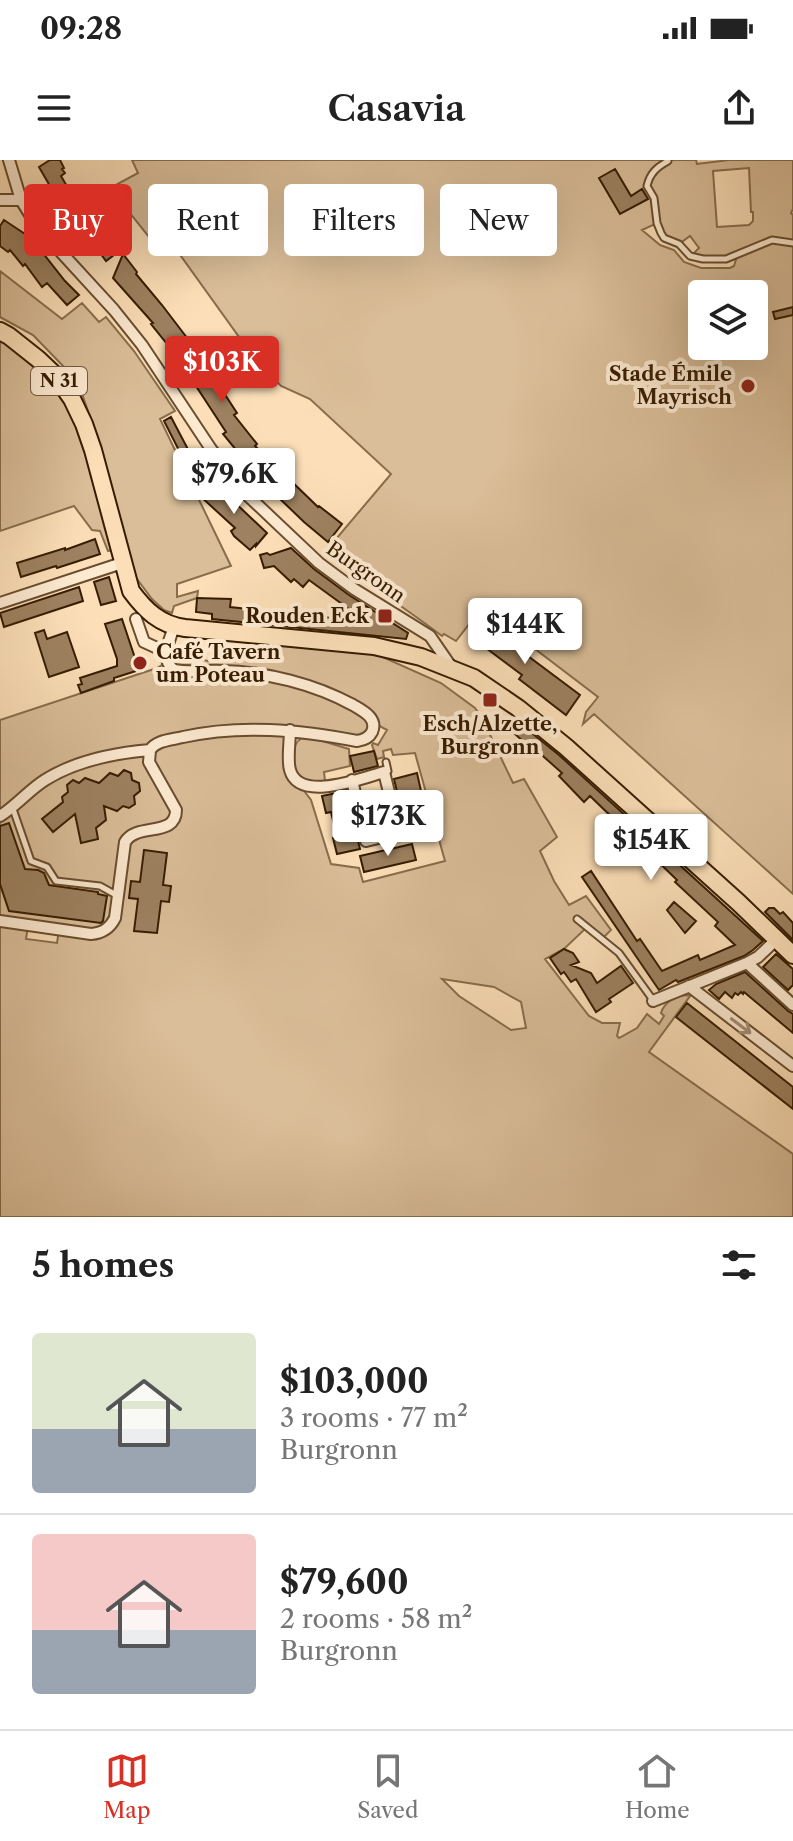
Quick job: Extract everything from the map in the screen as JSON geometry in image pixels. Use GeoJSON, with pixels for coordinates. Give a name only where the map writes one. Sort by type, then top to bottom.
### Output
{"type":"FeatureCollection","features":[{"type":"Feature","properties":{"kind":"main road","name":"N 31"},"geometry":{"type":"LineString","coordinates":[[0,331],[38,359],[56,376],[72,399],[93,450],[131,591],[142,606],[157,618],[174,626],[429,653],[518,708],[566,747],[793,955]]}},
{"type":"Feature","properties":{"kind":"street","name":"Burgronn"},"geometry":{"type":"LineString","coordinates":[[9,160],[21,200],[37,226],[142,345],[211,449],[244,492],[319,563],[354,589],[430,636],[429,653]]}},
{"type":"Feature","properties":{"kind":"street"},"geometry":{"type":"LineString","coordinates":[[0,200],[21,200]]}},
{"type":"Feature","properties":{"kind":"street"},"geometry":{"type":"LineString","coordinates":[[0,603],[122,563]]}},
{"type":"Feature","properties":{"kind":"street"},"geometry":{"type":"LineString","coordinates":[[136,619],[144,642],[166,652]]}},
{"type":"Feature","properties":{"kind":"street"},"geometry":{"type":"LineString","coordinates":[[0,816],[44,780],[63,770],[89,761],[150,750],[158,742],[194,734],[258,729],[290,730],[357,741],[370,736],[373,722],[366,712],[297,682],[237,672],[174,670],[168,665],[166,652],[174,626]]}},
{"type":"Feature","properties":{"kind":"street"},"geometry":{"type":"LineString","coordinates":[[420,630],[429,653]]}},
{"type":"Feature","properties":{"kind":"street"},"geometry":{"type":"LineString","coordinates":[[290,730],[290,770],[296,780],[307,787],[320,788],[352,780],[385,767],[399,833],[366,841],[352,780]]}},
{"type":"Feature","properties":{"kind":"street"},"geometry":{"type":"LineString","coordinates":[[0,921],[97,933],[108,929],[115,918],[128,836],[169,826],[176,816],[176,810],[149,762],[150,750]]}},
{"type":"Feature","properties":{"kind":"street"},"geometry":{"type":"LineString","coordinates":[[653,1001],[747,963],[777,939]]}},
{"type":"Feature","properties":{"kind":"street"},"geometry":{"type":"LineString","coordinates":[[747,963],[793,1005]]}},
{"type":"Feature","properties":{"kind":"street"},"geometry":{"type":"LineString","coordinates":[[689,986],[793,1066]]}},
{"type":"Feature","properties":{"kind":"lane"},"geometry":{"type":"LineString","coordinates":[[668,161],[655,169],[647,186],[654,198],[657,223],[664,238],[679,244],[690,256],[726,259],[772,240],[793,243]]}},
{"type":"Feature","properties":{"kind":"lane"},"geometry":{"type":"LineString","coordinates":[[13,808],[31,861],[47,867],[56,881],[100,886],[118,896]]}},
{"type":"Feature","properties":{"kind":"lane"},"geometry":{"type":"LineString","coordinates":[[577,919],[619,953],[653,1001]]}},
{"type":"Feature","properties":{"kind":"shaded area"},"geometry":{"type":"Polygon","coordinates":[[[132,160],[696,160],[697,164],[729,160],[793,160],[793,894],[594,714],[583,724],[586,712],[598,697],[522,639],[528,629],[488,600],[456,641],[444,634],[442,636],[325,552],[391,474],[310,399],[281,386],[252,355],[181,256],[268,256],[268,184],[148,184],[148,236],[132,216],[132,184],[117,184],[138,173],[132,160]],[[749,168],[713,171],[717,227],[749,225],[753,221],[749,168]],[[657,223],[642,230],[660,245],[674,250],[684,262],[701,268],[734,266],[737,256],[714,259],[692,255],[699,248],[690,236],[679,244],[664,238],[657,223]]]}},
{"type":"Feature","properties":{"kind":"shaded area"},"geometry":{"type":"Polygon","coordinates":[[[0,271],[62,319],[82,303],[99,322],[106,317],[134,351],[175,411],[160,419],[231,566],[177,584],[177,597],[198,591],[197,598],[174,606],[172,613],[152,599],[134,575],[100,445],[82,394],[65,368],[33,335],[0,317],[0,271]]]}},
{"type":"Feature","properties":{"kind":"shaded area"},"geometry":{"type":"Polygon","coordinates":[[[0,341],[50,380],[68,404],[81,431],[112,550],[108,551],[100,531],[92,530],[74,506],[0,531],[0,341]]]}},
{"type":"Feature","properties":{"kind":"shaded area"},"geometry":{"type":"Polygon","coordinates":[[[262,643],[376,654],[441,683],[475,708],[513,783],[524,779],[557,837],[540,851],[554,881],[569,905],[586,896],[611,930],[602,939],[587,927],[564,949],[545,959],[589,1016],[602,1023],[620,1023],[619,1038],[637,1028],[647,1014],[659,1024],[664,1016],[661,1013],[669,1002],[677,997],[690,996],[649,1052],[793,1154],[793,1217],[0,1217],[0,720],[157,668],[173,658],[191,657],[208,661],[223,659],[230,651],[238,651],[238,647],[251,648],[262,643]],[[374,723],[364,740],[290,731],[296,780],[311,800],[331,864],[359,868],[363,882],[445,861],[415,753],[393,755],[391,749],[383,751],[384,757],[377,759],[372,745],[378,745],[387,730],[374,723]],[[28,926],[26,939],[57,943],[59,930],[28,926]],[[442,979],[459,996],[511,1030],[526,1028],[521,1002],[494,987],[442,979]]]}},
{"type":"Feature","properties":{"kind":"shaded area"},"geometry":{"type":"Polygon","coordinates":[[[302,738],[349,749],[350,766],[324,772],[325,781],[306,781],[298,774],[294,763],[295,745],[302,738]]]}},
{"type":"Feature","properties":{"kind":"building"},"geometry":{"type":"Polygon","coordinates":[[[50,160],[60,160],[65,173],[61,176],[66,184],[49,184],[39,167],[50,160]]]}},
{"type":"Feature","properties":{"kind":"building"},"geometry":{"type":"Polygon","coordinates":[[[615,169],[631,196],[642,189],[648,199],[620,214],[599,178],[615,169]]]}},
{"type":"Feature","properties":{"kind":"building"},"geometry":{"type":"Polygon","coordinates":[[[4,220],[24,233],[24,256],[45,256],[79,295],[67,305],[47,283],[42,287],[25,264],[23,266],[10,250],[8,252],[0,246],[0,226],[4,220]]]}},
{"type":"Feature","properties":{"kind":"building"},"geometry":{"type":"Polygon","coordinates":[[[125,256],[194,347],[237,413],[234,415],[257,444],[255,446],[318,507],[342,524],[328,542],[277,496],[223,434],[226,432],[175,354],[153,323],[113,278],[125,256]]]}},
{"type":"Feature","properties":{"kind":"building"},"geometry":{"type":"Polygon","coordinates":[[[793,307],[793,315],[775,319],[773,312],[793,307]]]}},
{"type":"Feature","properties":{"kind":"building"},"geometry":{"type":"Polygon","coordinates":[[[171,417],[202,476],[194,480],[164,421],[171,417]]]}},
{"type":"Feature","properties":{"kind":"building"},"geometry":{"type":"Polygon","coordinates":[[[212,481],[267,533],[250,550],[234,536],[231,531],[235,528],[199,495],[212,481]]]}},
{"type":"Feature","properties":{"kind":"building"},"geometry":{"type":"Polygon","coordinates":[[[95,539],[100,554],[21,577],[17,563],[95,539]]]}},
{"type":"Feature","properties":{"kind":"building"},"geometry":{"type":"Polygon","coordinates":[[[291,548],[349,595],[408,633],[406,639],[212,619],[212,614],[196,612],[197,598],[231,599],[230,607],[333,618],[334,613],[357,615],[309,580],[303,587],[294,579],[291,582],[274,566],[264,568],[260,555],[291,548]]]}},
{"type":"Feature","properties":{"kind":"building"},"geometry":{"type":"Polygon","coordinates":[[[109,577],[116,601],[101,605],[94,582],[109,577]]]}},
{"type":"Feature","properties":{"kind":"building"},"geometry":{"type":"Polygon","coordinates":[[[79,587],[83,601],[4,627],[0,613],[79,587]]]}},
{"type":"Feature","properties":{"kind":"building"},"geometry":{"type":"Polygon","coordinates":[[[484,617],[531,652],[528,656],[580,695],[566,715],[519,679],[522,675],[470,636],[484,617]]]}},
{"type":"Feature","properties":{"kind":"building"},"geometry":{"type":"Polygon","coordinates":[[[122,619],[139,670],[81,693],[78,685],[82,684],[80,678],[117,666],[105,624],[122,619]]]}},
{"type":"Feature","properties":{"kind":"building"},"geometry":{"type":"Polygon","coordinates":[[[44,630],[47,639],[67,632],[79,667],[49,677],[35,633],[44,630]]]}},
{"type":"Feature","properties":{"kind":"building"},"geometry":{"type":"Polygon","coordinates":[[[513,718],[559,755],[763,941],[744,956],[678,982],[676,980],[659,990],[582,877],[591,871],[637,941],[640,939],[662,971],[698,955],[700,960],[735,945],[715,926],[718,922],[590,796],[584,802],[559,776],[562,773],[506,726],[513,718]]]}},
{"type":"Feature","properties":{"kind":"building"},"geometry":{"type":"Polygon","coordinates":[[[374,751],[378,766],[354,772],[350,756],[374,751]]]}},
{"type":"Feature","properties":{"kind":"building"},"geometry":{"type":"Polygon","coordinates":[[[124,770],[139,783],[140,791],[134,796],[135,804],[129,808],[123,806],[117,811],[104,806],[106,820],[96,828],[98,839],[81,843],[75,814],[53,832],[42,819],[63,802],[62,797],[68,792],[67,785],[73,780],[79,783],[85,778],[99,783],[110,773],[118,776],[124,770]]]}},
{"type":"Feature","properties":{"kind":"building"},"geometry":{"type":"Polygon","coordinates":[[[417,773],[421,791],[418,791],[431,833],[408,838],[394,779],[417,773]]]}},
{"type":"Feature","properties":{"kind":"building"},"geometry":{"type":"Polygon","coordinates":[[[346,791],[360,849],[337,854],[333,838],[337,837],[331,812],[326,813],[322,796],[346,791]]]}},
{"type":"Feature","properties":{"kind":"building"},"geometry":{"type":"Polygon","coordinates":[[[9,823],[25,869],[44,873],[49,885],[107,896],[101,923],[9,911],[0,884],[0,826],[9,823]]]}},
{"type":"Feature","properties":{"kind":"building"},"geometry":{"type":"Polygon","coordinates":[[[412,844],[416,860],[364,872],[360,856],[412,844]]]}},
{"type":"Feature","properties":{"kind":"building"},"geometry":{"type":"Polygon","coordinates":[[[144,850],[167,853],[163,885],[171,886],[169,902],[161,901],[157,933],[134,931],[138,899],[129,898],[131,881],[140,882],[144,850]]]}},
{"type":"Feature","properties":{"kind":"building"},"geometry":{"type":"Polygon","coordinates":[[[674,902],[696,921],[685,933],[667,910],[674,902]]]}},
{"type":"Feature","properties":{"kind":"building"},"geometry":{"type":"Polygon","coordinates":[[[769,908],[780,914],[783,912],[793,923],[793,940],[765,912],[769,908]]]}},
{"type":"Feature","properties":{"kind":"building"},"geometry":{"type":"Polygon","coordinates":[[[564,949],[573,953],[579,962],[571,965],[591,973],[597,983],[621,966],[633,983],[596,1012],[576,979],[571,982],[564,972],[561,974],[550,958],[564,949]]]}},
{"type":"Feature","properties":{"kind":"building"},"geometry":{"type":"Polygon","coordinates":[[[776,954],[793,969],[793,985],[788,990],[763,967],[776,954]]]}},
{"type":"Feature","properties":{"kind":"building"},"geometry":{"type":"Polygon","coordinates":[[[745,972],[793,1014],[793,1033],[744,992],[735,993],[732,998],[725,992],[719,999],[709,990],[745,972]]]}},
{"type":"Feature","properties":{"kind":"building"},"geometry":{"type":"Polygon","coordinates":[[[687,1003],[793,1087],[793,1109],[676,1017],[687,1003]]]}},
{"type":"Feature","properties":{"kind":"place","name":"Stade Émile Mayrisch"},"geometry":{"type":"Point","coordinates":[748,386]}},
{"type":"Feature","properties":{"kind":"place","name":"Rouden Eck"},"geometry":{"type":"Point","coordinates":[385,616]}},
{"type":"Feature","properties":{"kind":"place","name":"Café Tavern um Poteau"},"geometry":{"type":"Point","coordinates":[140,663]}},
{"type":"Feature","properties":{"kind":"place","name":"Esch/Alzette, Burgronn"},"geometry":{"type":"Point","coordinates":[490,700]}}]}
